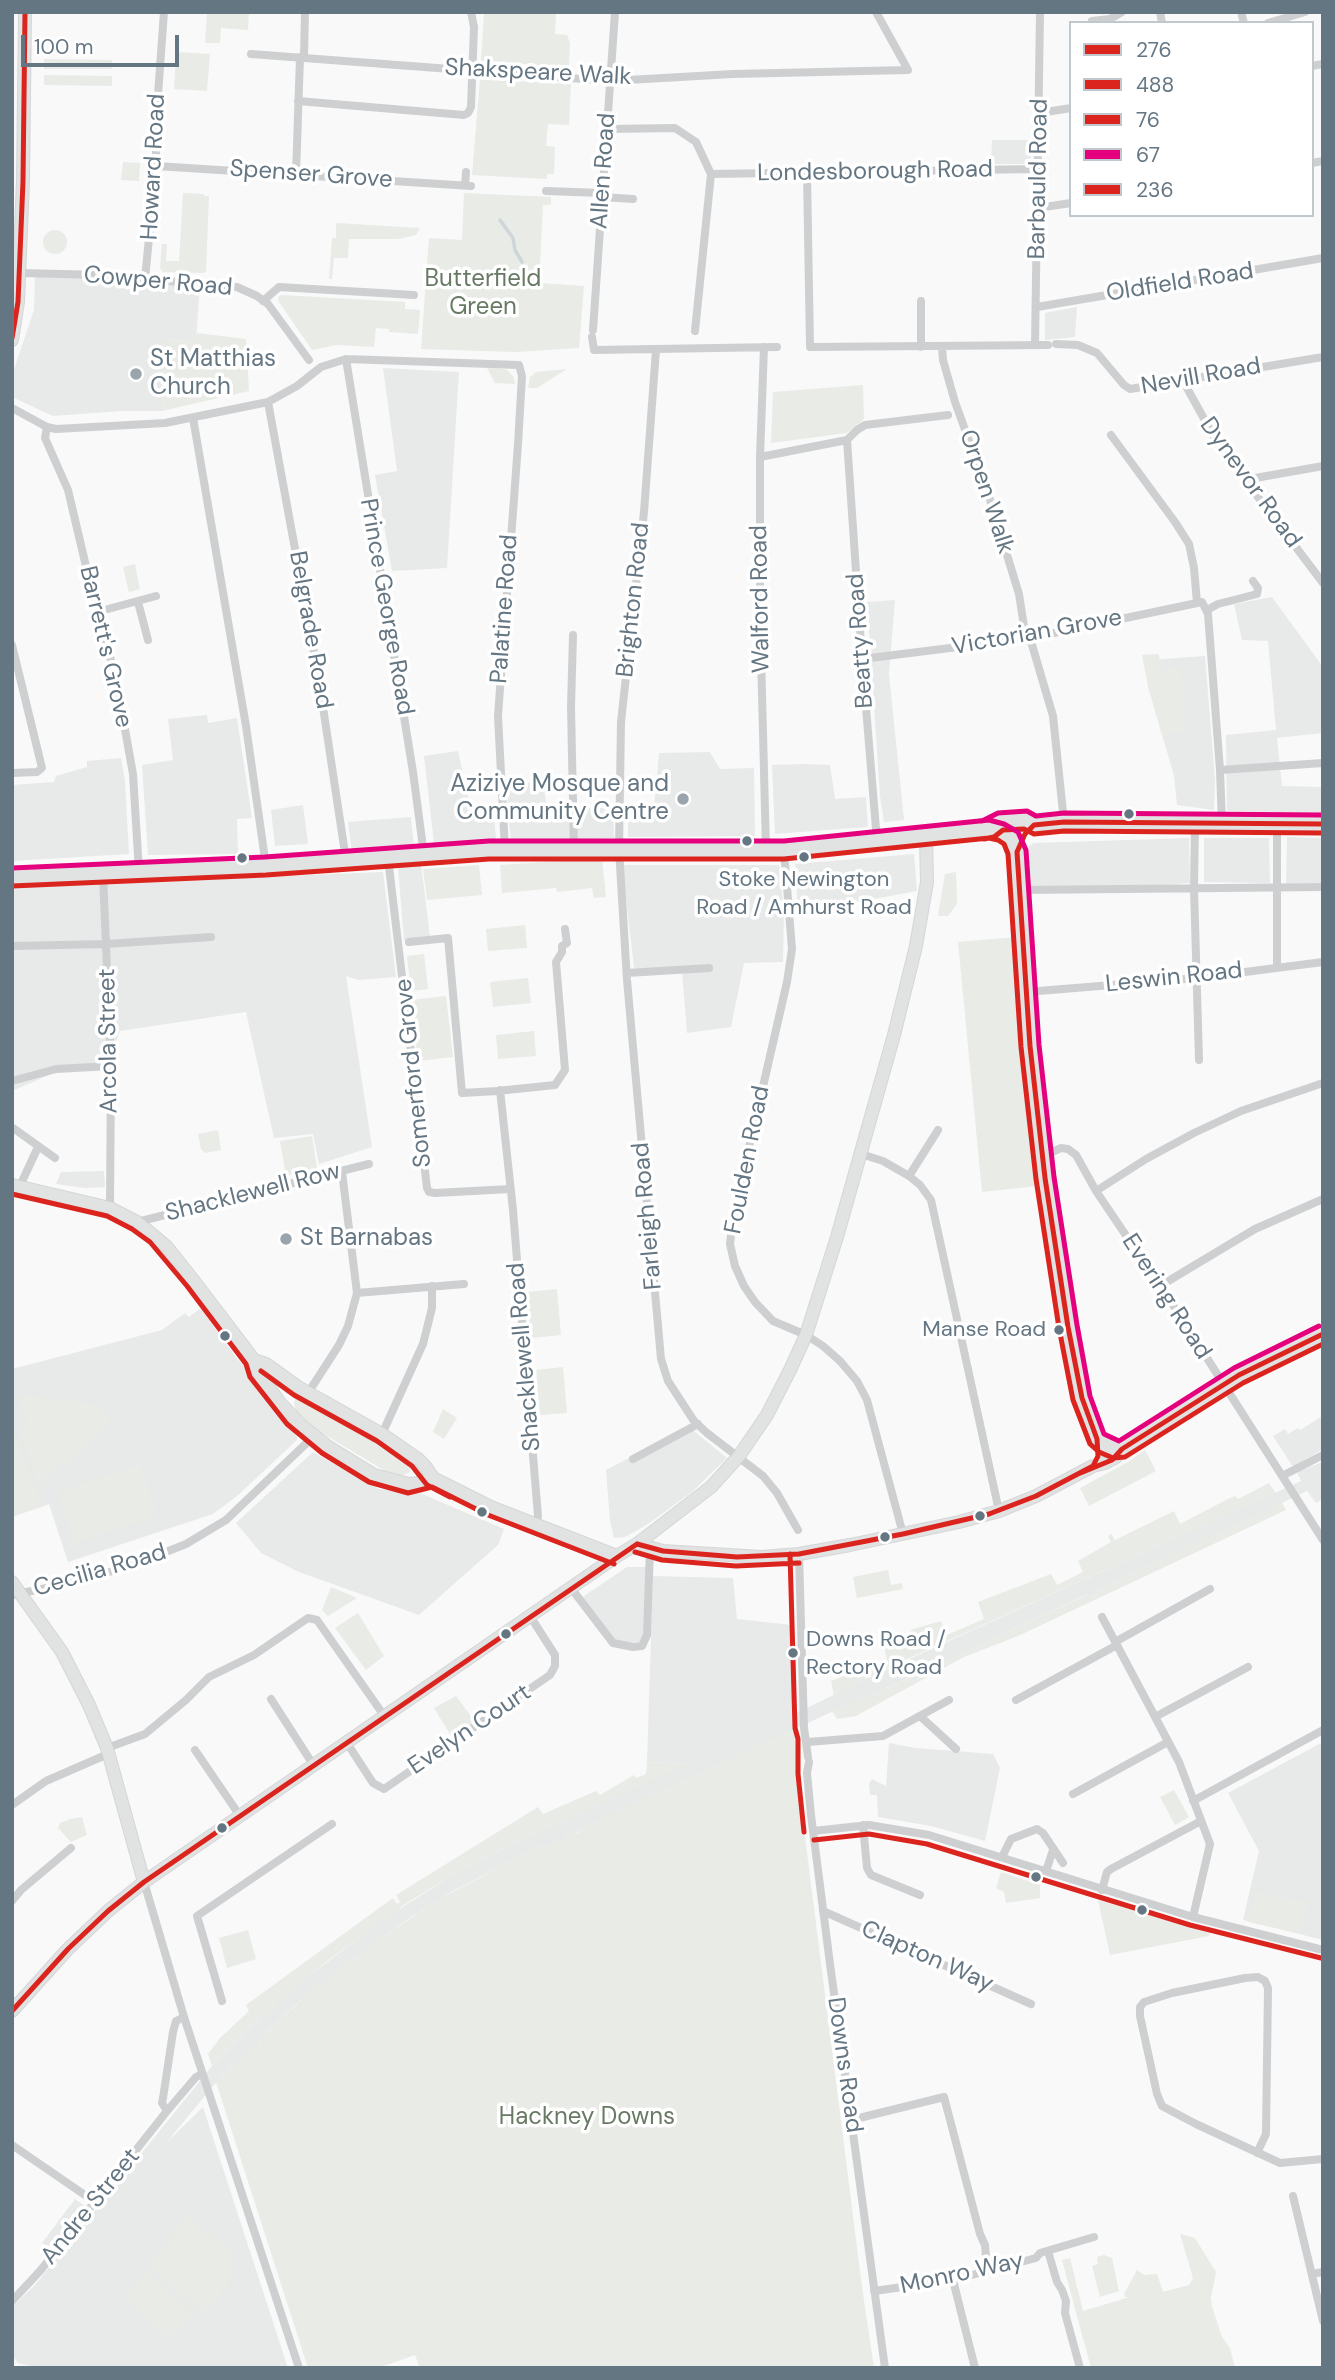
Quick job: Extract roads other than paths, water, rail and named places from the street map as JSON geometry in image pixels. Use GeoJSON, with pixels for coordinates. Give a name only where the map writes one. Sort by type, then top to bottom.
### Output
{"type":"FeatureCollection","features":[{"type":"Feature","properties":{"kind":"highway"},"geometry":{"type":"LineString","coordinates":[[990,829],[1000,821],[1323,824]]}},
{"type":"Feature","properties":{"kind":"highway"},"geometry":{"type":"LineString","coordinates":[[1017,852],[1025,834],[1026,822]]}},
{"type":"Feature","properties":{"kind":"highway"},"geometry":{"type":"LineString","coordinates":[[12,877],[266,866],[505,850],[784,850],[990,829],[1011,838],[1017,852],[1030,1046],[1055,1247],[1082,1398],[1097,1439],[1116,1450],[1122,1449],[1247,1370],[1323,1334]]}},
{"type":"Feature","properties":{"kind":"street"},"geometry":{"type":"LineString","coordinates":[[12,340],[18,302],[25,12]]}},
{"type":"Feature","properties":{"kind":"street","name":"Howard Road"},"geometry":{"type":"LineString","coordinates":[[145,279],[156,166],[156,122],[164,12]]}},
{"type":"Feature","properties":{"kind":"street"},"geometry":{"type":"LineString","coordinates":[[296,173],[305,12]]}},
{"type":"Feature","properties":{"kind":"street"},"geometry":{"type":"LineString","coordinates":[[298,101],[464,115],[468,113],[471,107],[474,27],[471,12]]}},
{"type":"Feature","properties":{"kind":"street","name":"Allen Road"},"geometry":{"type":"LineString","coordinates":[[615,12],[592,333],[594,350],[656,350]]}},
{"type":"Feature","properties":{"kind":"street","name":"Shakspeare Walk"},"geometry":{"type":"LineString","coordinates":[[251,54],[610,81],[733,74],[908,70],[876,12]]}},
{"type":"Feature","properties":{"kind":"street","name":"Barbauld Road"},"geometry":{"type":"LineString","coordinates":[[1035,345],[1040,12]]}},
{"type":"Feature","properties":{"kind":"street"},"geometry":{"type":"LineString","coordinates":[[1092,21],[1110,19],[1122,12]]}},
{"type":"Feature","properties":{"kind":"street"},"geometry":{"type":"LineString","coordinates":[[1275,21],[1305,12]]}},
{"type":"Feature","properties":{"kind":"street"},"geometry":{"type":"LineString","coordinates":[[1040,113],[1069,108]]}},
{"type":"Feature","properties":{"kind":"street"},"geometry":{"type":"LineString","coordinates":[[607,129],[675,128],[695,142],[711,174],[695,331]]}},
{"type":"Feature","properties":{"kind":"street","name":"Spenser Grove"},"geometry":{"type":"LineString","coordinates":[[156,166],[468,186],[467,172]]}},
{"type":"Feature","properties":{"kind":"street","name":"Londesborough Road"},"geometry":{"type":"LineString","coordinates":[[711,174],[1038,169]]}},
{"type":"Feature","properties":{"kind":"street","name":"Nevill Road"},"geometry":{"type":"LineString","coordinates":[[807,174],[810,348],[1078,345],[1097,353],[1127,388],[1323,357]]}},
{"type":"Feature","properties":{"kind":"street"},"geometry":{"type":"LineString","coordinates":[[546,191],[633,199]]}},
{"type":"Feature","properties":{"kind":"street"},"geometry":{"type":"LineString","coordinates":[[1038,208],[1069,203]]}},
{"type":"Feature","properties":{"kind":"street","name":"Oldfield Road"},"geometry":{"type":"LineString","coordinates":[[1037,307],[1323,258]]}},
{"type":"Feature","properties":{"kind":"street","name":"Cowper Road"},"geometry":{"type":"LineString","coordinates":[[19,273],[99,275],[229,285],[247,291],[263,301],[279,287],[414,295]]}},
{"type":"Feature","properties":{"kind":"street"},"geometry":{"type":"LineString","coordinates":[[263,301],[275,312],[309,360]]}},
{"type":"Feature","properties":{"kind":"street"},"geometry":{"type":"LineString","coordinates":[[921,346],[922,301]]}},
{"type":"Feature","properties":{"kind":"street","name":"Orpen Walk"},"geometry":{"type":"LineString","coordinates":[[942,346],[943,360],[1019,594],[1028,638],[1053,716],[1064,822]]}},
{"type":"Feature","properties":{"kind":"street","name":"Walford Road"},"geometry":{"type":"LineString","coordinates":[[764,347],[760,457],[760,615],[766,850]]}},
{"type":"Feature","properties":{"kind":"street"},"geometry":{"type":"LineString","coordinates":[[656,350],[777,347]]}},
{"type":"Feature","properties":{"kind":"street","name":"Brighton Road"},"geometry":{"type":"LineString","coordinates":[[619,849],[621,722],[644,512],[656,350]]}},
{"type":"Feature","properties":{"kind":"street"},"geometry":{"type":"LineString","coordinates":[[12,408],[56,429],[154,424],[268,402],[297,386],[321,367],[345,359]]}},
{"type":"Feature","properties":{"kind":"street","name":"Palatine Road"},"geometry":{"type":"LineString","coordinates":[[345,359],[518,367],[498,716],[505,850]]}},
{"type":"Feature","properties":{"kind":"street","name":"Prince George Road"},"geometry":{"type":"LineString","coordinates":[[345,359],[411,760],[424,855]]}},
{"type":"Feature","properties":{"kind":"street","name":"Dynevor Road"},"geometry":{"type":"LineString","coordinates":[[1184,379],[1186,388],[1205,422],[1244,480],[1323,583]]}},
{"type":"Feature","properties":{"kind":"street","name":"Belgrade Road"},"geometry":{"type":"LineString","coordinates":[[268,402],[325,714],[346,860]]}},
{"type":"Feature","properties":{"kind":"street"},"geometry":{"type":"LineString","coordinates":[[760,457],[847,440],[865,425],[948,415]]}},
{"type":"Feature","properties":{"kind":"street"},"geometry":{"type":"LineString","coordinates":[[194,418],[246,726],[266,866]]}},
{"type":"Feature","properties":{"kind":"street","name":"Barrett's Grove"},"geometry":{"type":"LineString","coordinates":[[47,427],[45,438],[68,490],[116,679],[133,774],[139,872]]}},
{"type":"Feature","properties":{"kind":"street"},"geometry":{"type":"LineString","coordinates":[[1111,435],[1168,511],[1189,544],[1197,603],[1202,603],[1207,610],[1222,823]]}},
{"type":"Feature","properties":{"kind":"street","name":"Beatty Road"},"geometry":{"type":"LineString","coordinates":[[847,440],[877,841]]}},
{"type":"Feature","properties":{"kind":"street"},"geometry":{"type":"LineString","coordinates":[[1244,480],[1323,466]]}},
{"type":"Feature","properties":{"kind":"street"},"geometry":{"type":"LineString","coordinates":[[1207,610],[1218,604],[1257,594],[1258,589],[1253,581]]}},
{"type":"Feature","properties":{"kind":"street"},"geometry":{"type":"LineString","coordinates":[[97,612],[156,596]]}},
{"type":"Feature","properties":{"kind":"street"},"geometry":{"type":"LineString","coordinates":[[138,602],[148,640]]}},
{"type":"Feature","properties":{"kind":"street","name":"Victorian Grove"},"geometry":{"type":"LineString","coordinates":[[862,659],[1028,638],[1197,603]]}},
{"type":"Feature","properties":{"kind":"street"},"geometry":{"type":"LineString","coordinates":[[573,635],[571,707],[574,849]]}},
{"type":"Feature","properties":{"kind":"street"},"geometry":{"type":"LineString","coordinates":[[12,645],[43,768],[37,772],[12,773]]}},
{"type":"Feature","properties":{"kind":"street"},"geometry":{"type":"LineString","coordinates":[[1220,770],[1323,763]]}},
{"type":"Feature","properties":{"kind":"street"},"geometry":{"type":"LineString","coordinates":[[1195,823],[1199,1060]]}},
{"type":"Feature","properties":{"kind":"street"},"geometry":{"type":"LineString","coordinates":[[1277,823],[1277,967]]}},
{"type":"Feature","properties":{"kind":"street"},"geometry":{"type":"LineString","coordinates":[[12,2011],[68,1948],[107,1911],[617,1556],[643,1547],[711,1487],[739,1456],[777,1399],[806,1335],[861,1154],[916,946],[928,882],[926,835]]}},
{"type":"Feature","properties":{"kind":"street","name":"Farleigh Road"},"geometry":{"type":"LineString","coordinates":[[619,849],[627,973],[661,1359],[668,1381],[698,1424],[763,1476],[777,1493],[798,1530]]}},
{"type":"Feature","properties":{"kind":"street","name":"Foulden Road"},"geometry":{"type":"LineString","coordinates":[[784,850],[792,948],[787,982],[733,1217],[730,1244],[734,1266],[755,1302],[773,1321],[806,1335],[840,1361],[857,1381],[867,1400],[903,1534]]}},
{"type":"Feature","properties":{"kind":"street","name":"Somerford Grove"},"geometry":{"type":"LineString","coordinates":[[388,858],[427,1188],[435,1194],[510,1189]]}},
{"type":"Feature","properties":{"kind":"street","name":"Arcola Street"},"geometry":{"type":"LineString","coordinates":[[103,874],[111,1066],[110,1208]]}},
{"type":"Feature","properties":{"kind":"street"},"geometry":{"type":"LineString","coordinates":[[1021,890],[1323,887]]}},
{"type":"Feature","properties":{"kind":"street"},"geometry":{"type":"LineString","coordinates":[[790,910],[838,906]]}},
{"type":"Feature","properties":{"kind":"street","name":"Somerford Grove"},"geometry":{"type":"LineString","coordinates":[[409,942],[448,938],[463,1093],[500,1090],[555,1084],[565,1070],[556,962],[562,952],[562,946],[567,943],[565,929]]}},
{"type":"Feature","properties":{"kind":"street"},"geometry":{"type":"LineString","coordinates":[[12,946],[107,944],[211,937]]}},
{"type":"Feature","properties":{"kind":"street","name":"Leswin Road"},"geometry":{"type":"LineString","coordinates":[[1026,992],[1198,978],[1323,962]]}},
{"type":"Feature","properties":{"kind":"street"},"geometry":{"type":"LineString","coordinates":[[627,973],[709,968]]}},
{"type":"Feature","properties":{"kind":"street"},"geometry":{"type":"LineString","coordinates":[[12,1082],[56,1069],[111,1066]]}},
{"type":"Feature","properties":{"kind":"street"},"geometry":{"type":"LineString","coordinates":[[1096,1191],[1194,1133],[1241,1111],[1323,1083]]}},
{"type":"Feature","properties":{"kind":"street"},"geometry":{"type":"LineString","coordinates":[[500,1090],[510,1189]]}},
{"type":"Feature","properties":{"kind":"street"},"geometry":{"type":"LineString","coordinates":[[13,1128],[55,1158]]}},
{"type":"Feature","properties":{"kind":"street"},"geometry":{"type":"LineString","coordinates":[[909,1176],[938,1129]]}},
{"type":"Feature","properties":{"kind":"street"},"geometry":{"type":"LineString","coordinates":[[38,1147],[16,1186],[110,1208],[137,1222],[167,1247],[254,1360],[258,1372],[283,1407],[314,1436],[374,1475],[409,1483],[433,1478]]}},
{"type":"Feature","properties":{"kind":"street","name":"Evering Road"},"geometry":{"type":"LineString","coordinates":[[1044,1164],[1061,1148],[1076,1155],[1096,1191],[1323,1540]]}},
{"type":"Feature","properties":{"kind":"street"},"geometry":{"type":"LineString","coordinates":[[861,1154],[883,1161],[909,1176],[931,1200],[999,1511]]}},
{"type":"Feature","properties":{"kind":"street","name":"Shacklewell Row"},"geometry":{"type":"LineString","coordinates":[[137,1222],[369,1164]]}},
{"type":"Feature","properties":{"kind":"street"},"geometry":{"type":"LineString","coordinates":[[283,1407],[290,1395],[305,1391],[339,1345],[348,1326],[357,1293],[342,1172]]}},
{"type":"Feature","properties":{"kind":"street","name":"Shacklewell Road"},"geometry":{"type":"LineString","coordinates":[[510,1189],[537,1498],[536,1525]]}},
{"type":"Feature","properties":{"kind":"street"},"geometry":{"type":"LineString","coordinates":[[1160,1286],[1255,1229],[1323,1199]]}},
{"type":"Feature","properties":{"kind":"street"},"geometry":{"type":"LineString","coordinates":[[357,1293],[464,1284]]}},
{"type":"Feature","properties":{"kind":"street"},"geometry":{"type":"LineString","coordinates":[[382,1434],[423,1344],[432,1308],[432,1286]]}},
{"type":"Feature","properties":{"kind":"street"},"geometry":{"type":"LineString","coordinates":[[254,1360],[266,1364],[305,1391],[382,1434],[418,1459],[433,1478],[491,1507],[617,1556]]}},
{"type":"Feature","properties":{"kind":"street"},"geometry":{"type":"LineString","coordinates":[[634,1459],[698,1424]]}},
{"type":"Feature","properties":{"kind":"street","name":"Cecilia Road"},"geometry":{"type":"LineString","coordinates":[[17,1594],[131,1566],[186,1545],[226,1520],[314,1436]]}},
{"type":"Feature","properties":{"kind":"street"},"geometry":{"type":"LineString","coordinates":[[1093,1466],[1098,1456],[1097,1439]]}},
{"type":"Feature","properties":{"kind":"street"},"geometry":{"type":"LineString","coordinates":[[643,1547],[737,1557],[799,1554],[903,1534],[999,1511],[1036,1496],[1093,1466],[1112,1460],[1122,1449]]}},
{"type":"Feature","properties":{"kind":"street"},"geometry":{"type":"LineString","coordinates":[[1284,1480],[1323,1455]]}},
{"type":"Feature","properties":{"kind":"street"},"geometry":{"type":"LineString","coordinates":[[409,1483],[416,1473],[418,1459]]}},
{"type":"Feature","properties":{"kind":"street"},"geometry":{"type":"LineString","coordinates":[[571,1588],[613,1643],[642,1646],[647,1635],[643,1547]]}},
{"type":"Feature","properties":{"kind":"street","name":"Downs Road"},"geometry":{"type":"LineString","coordinates":[[799,1554],[803,1708],[808,1742],[807,1773],[813,1831],[885,2368]]}},
{"type":"Feature","properties":{"kind":"street"},"geometry":{"type":"LineString","coordinates":[[12,1582],[17,1594],[57,1644],[73,1671],[108,1751],[151,1911],[299,2368]]}},
{"type":"Feature","properties":{"kind":"street"},"geometry":{"type":"LineString","coordinates":[[1016,1700],[1210,1589]]}},
{"type":"Feature","properties":{"kind":"street","name":"Evelyn Court"},"geometry":{"type":"LineString","coordinates":[[347,1743],[373,1783],[384,1789],[540,1682],[550,1675],[555,1666],[555,1655],[530,1616]]}},
{"type":"Feature","properties":{"kind":"street"},"geometry":{"type":"LineString","coordinates":[[1102,1617],[1186,1777],[1210,1844],[1193,1917]]}},
{"type":"Feature","properties":{"kind":"street"},"geometry":{"type":"LineString","coordinates":[[12,1805],[46,1781],[145,1734],[187,1700],[209,1677],[254,1655],[307,1618],[317,1620],[385,1717]]}},
{"type":"Feature","properties":{"kind":"street"},"geometry":{"type":"LineString","coordinates":[[1155,1717],[1248,1667]]}},
{"type":"Feature","properties":{"kind":"street"},"geometry":{"type":"LineString","coordinates":[[271,1699],[314,1766]]}},
{"type":"Feature","properties":{"kind":"street"},"geometry":{"type":"LineString","coordinates":[[808,1742],[883,1736],[949,1700]]}},
{"type":"Feature","properties":{"kind":"street"},"geometry":{"type":"LineString","coordinates":[[920,1716],[956,1749]]}},
{"type":"Feature","properties":{"kind":"street"},"geometry":{"type":"LineString","coordinates":[[1193,1801],[1323,1730]]}},
{"type":"Feature","properties":{"kind":"street"},"geometry":{"type":"LineString","coordinates":[[1073,1794],[1168,1742]]}},
{"type":"Feature","properties":{"kind":"street"},"geometry":{"type":"LineString","coordinates":[[195,1750],[240,1816]]}},
{"type":"Feature","properties":{"kind":"street"},"geometry":{"type":"LineString","coordinates":[[1102,1890],[1107,1872],[1201,1821]]}},
{"type":"Feature","properties":{"kind":"street"},"geometry":{"type":"LineString","coordinates":[[222,2001],[197,1916],[332,1824]]}},
{"type":"Feature","properties":{"kind":"street"},"geometry":{"type":"LineString","coordinates":[[813,1831],[863,1825],[929,1835],[1193,1917],[1323,1950]]}},
{"type":"Feature","properties":{"kind":"street"},"geometry":{"type":"LineString","coordinates":[[863,1825],[867,1868],[871,1875],[920,1895]]}},
{"type":"Feature","properties":{"kind":"street"},"geometry":{"type":"LineString","coordinates":[[1002,1857],[1011,1839],[1037,1829],[1043,1833],[1063,1863]]}},
{"type":"Feature","properties":{"kind":"street"},"geometry":{"type":"LineString","coordinates":[[12,1901],[21,1890],[71,1848]]}},
{"type":"Feature","properties":{"kind":"street"},"geometry":{"type":"LineString","coordinates":[[1046,1871],[1053,1850]]}},
{"type":"Feature","properties":{"kind":"street","name":"Clapton Way"},"geometry":{"type":"LineString","coordinates":[[823,1911],[1031,2004]]}},
{"type":"Feature","properties":{"kind":"street"},"geometry":{"type":"LineString","coordinates":[[1257,2152],[1266,2134],[1268,1988],[1265,1981],[1258,1977],[1172,1993],[1144,2002],[1140,2007],[1140,2016],[1162,2106],[1257,2152],[1280,2163],[1323,2159]]}},
{"type":"Feature","properties":{"kind":"street"},"geometry":{"type":"LineString","coordinates":[[167,2111],[162,2104],[174,2028],[176,2021],[184,2017]]}},
{"type":"Feature","properties":{"kind":"street","name":"Andre Street"},"geometry":{"type":"LineString","coordinates":[[12,2301],[40,2271],[167,2111],[196,2077],[202,2074]]}},
{"type":"Feature","properties":{"kind":"street"},"geometry":{"type":"LineString","coordinates":[[851,2120],[944,2097],[990,2271]]}},
{"type":"Feature","properties":{"kind":"street"},"geometry":{"type":"LineString","coordinates":[[12,2145],[95,2202]]}},
{"type":"Feature","properties":{"kind":"street"},"geometry":{"type":"LineString","coordinates":[[1293,2196],[1323,2322]]}},
{"type":"Feature","properties":{"kind":"street","name":"Monro Way"},"geometry":{"type":"LineString","coordinates":[[874,2291],[953,2280],[990,2271],[1094,2237]]}},
{"type":"Feature","properties":{"kind":"street"},"geometry":{"type":"LineString","coordinates":[[1048,2251],[1066,2301],[1065,2313],[1080,2368]]}},
{"type":"Feature","properties":{"kind":"street"},"geometry":{"type":"LineString","coordinates":[[1312,2274],[1323,2272]]}},
{"type":"Feature","properties":{"kind":"street"},"geometry":{"type":"LineString","coordinates":[[953,2280],[975,2368]]}},
{"type":"Feature","properties":{"kind":"waterway"},"geometry":{"type":"LineString","coordinates":[[500,220],[513,238],[515,250],[522,262]]}},
{"type":"Feature","properties":{"kind":"place","name":"St Matthias Church"},"geometry":{"type":"Point","coordinates":[136,374]}},
{"type":"Feature","properties":{"kind":"place","name":"Aziziye Mosque and Community Centre"},"geometry":{"type":"Point","coordinates":[683,799]}},
{"type":"Feature","properties":{"kind":"place","name":"Stoke Newington Road / Amhurst Road"},"geometry":{"type":"Point","coordinates":[804,857]}},
{"type":"Feature","properties":{"kind":"place","name":"St Barnabas"},"geometry":{"type":"Point","coordinates":[286,1239]}},
{"type":"Feature","properties":{"kind":"place","name":"Manse Road"},"geometry":{"type":"Point","coordinates":[1059,1330]}},
{"type":"Feature","properties":{"kind":"place","name":"Downs Road / Rectory Road"},"geometry":{"type":"Point","coordinates":[793,1653]}},
{"type":"Feature","properties":{"kind":"park label","name":"Butterfield Green"},"geometry":{"type":"Point","coordinates":[483,294]}},
{"type":"Feature","properties":{"kind":"park label","name":"Hackney Downs"},"geometry":{"type":"Point","coordinates":[587,2118]}}]}
